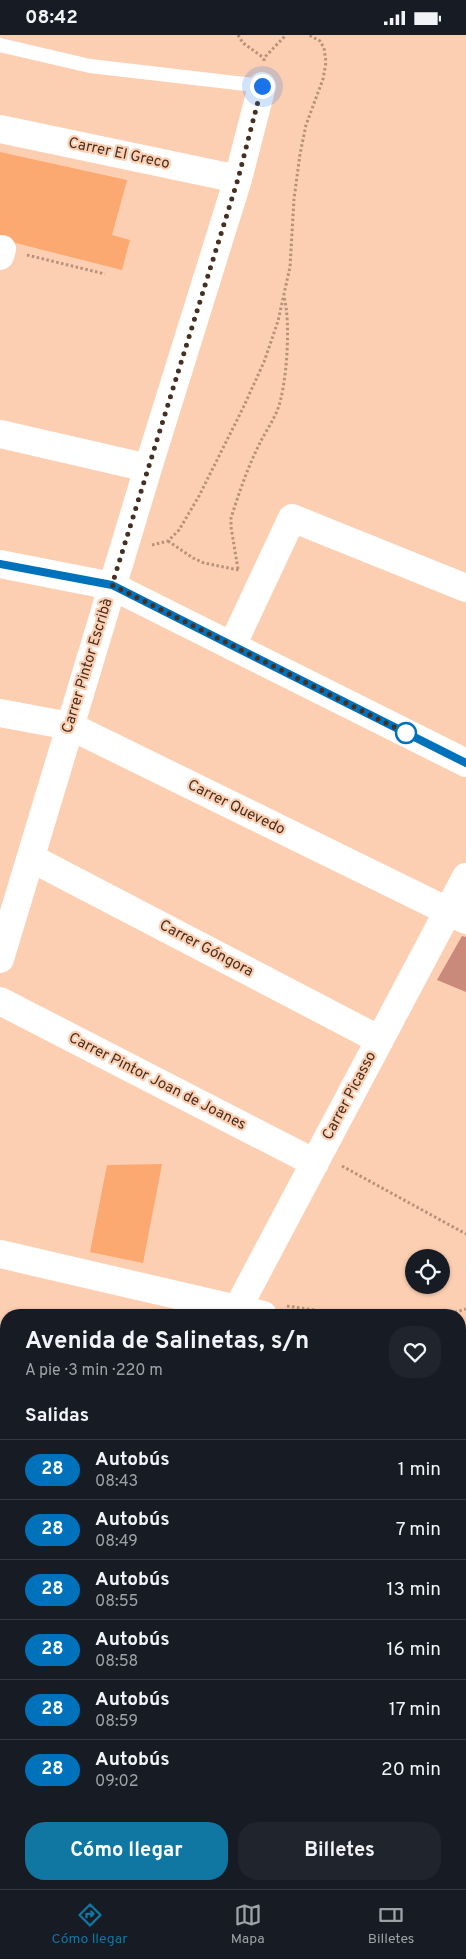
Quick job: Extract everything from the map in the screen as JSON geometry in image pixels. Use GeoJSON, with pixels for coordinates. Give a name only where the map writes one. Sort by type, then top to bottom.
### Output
{"type":"FeatureCollection","features":[{"type":"Feature","properties":{"kind":"street","name":"Carrer Pintor Escribà"},"geometry":{"type":"LineString","coordinates":[[0,959],[5,919],[31,858],[112,585],[238,179],[262,86]]}},
{"type":"Feature","properties":{"kind":"street","name":"Carrer El Greco"},"geometry":{"type":"LineString","coordinates":[[0,129],[238,179]]}},
{"type":"Feature","properties":{"kind":"street"},"geometry":{"type":"LineString","coordinates":[[0,434],[148,468]]}},
{"type":"Feature","properties":{"kind":"street"},"geometry":{"type":"LineString","coordinates":[[232,646],[292,518],[466,588]]}},
{"type":"Feature","properties":{"kind":"street"},"geometry":{"type":"LineString","coordinates":[[0,564],[112,585],[466,763]]}},
{"type":"Feature","properties":{"kind":"street","name":"Carrer Quevedo"},"geometry":{"type":"LineString","coordinates":[[0,713],[70,726],[457,916]]}},
{"type":"Feature","properties":{"kind":"street","name":"Carrer Góngora"},"geometry":{"type":"LineString","coordinates":[[31,858],[380,1040]]}},
{"type":"Feature","properties":{"kind":"street","name":"Carrer Picasso"},"geometry":{"type":"LineString","coordinates":[[254,1309],[318,1157],[380,1040],[457,916],[466,877]]}},
{"type":"Feature","properties":{"kind":"street","name":"Carrer Pintor Joan de Joanes"},"geometry":{"type":"LineString","coordinates":[[0,1001],[318,1157]]}},
{"type":"Feature","properties":{"kind":"street"},"geometry":{"type":"LineString","coordinates":[[0,1255],[244,1309]]}},
{"type":"Feature","properties":{"kind":"lane"},"geometry":{"type":"LineString","coordinates":[[0,45],[90,66],[262,86]]}},
{"type":"Feature","properties":{"kind":"path"},"geometry":{"type":"LineString","coordinates":[[238,35],[243,43],[264,59]]}},
{"type":"Feature","properties":{"kind":"path"},"geometry":{"type":"LineString","coordinates":[[124,547],[168,541],[179,529],[199,495],[243,408],[270,345],[278,321],[290,267],[294,199],[300,154],[306,125],[323,79],[326,62],[324,48],[320,41],[310,35]]}},
{"type":"Feature","properties":{"kind":"path"},"geometry":{"type":"LineString","coordinates":[[1,252],[105,274]]}},
{"type":"Feature","properties":{"kind":"path"},"geometry":{"type":"LineString","coordinates":[[238,569],[231,518],[258,446],[277,411],[282,392],[288,331],[287,308],[284,296]]}},
{"type":"Feature","properties":{"kind":"path"},"geometry":{"type":"LineString","coordinates":[[168,541],[204,563],[238,569],[263,580]]}},
{"type":"Feature","properties":{"kind":"path"},"geometry":{"type":"LineString","coordinates":[[318,1157],[345,1169],[466,1234]]}},
{"type":"Feature","properties":{"kind":"shaded area"},"geometry":{"type":"Polygon","coordinates":[[[0,152],[127,180],[112,235],[130,240],[122,270],[0,239],[0,152]]]}},
{"type":"Feature","properties":{"kind":"shaded area"},"geometry":{"type":"Polygon","coordinates":[[[162,1164],[143,1263],[90,1252],[107,1165],[162,1164]]]}},
{"type":"Feature","properties":{"kind":"building"},"geometry":{"type":"Polygon","coordinates":[[[462,936],[466,937],[466,992],[437,980],[462,936]]]}},
{"type":"Feature","properties":{"kind":"bus line","name":"28"},"geometry":{"type":"LineString","coordinates":[[0,564],[112,585],[466,763]]}},
{"type":"Feature","properties":{"kind":"route"},"geometry":{"type":"LineString","coordinates":[[262,86],[238,179],[112,585],[406,733]]}}]}
